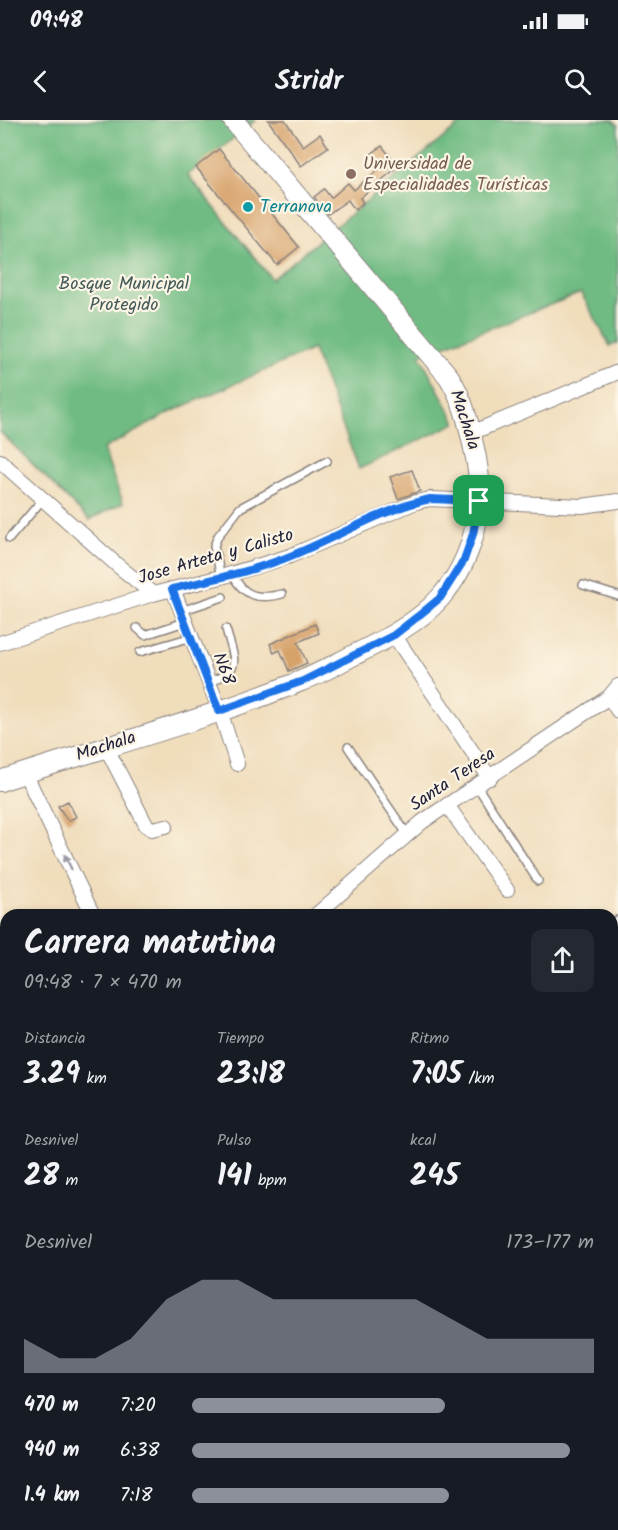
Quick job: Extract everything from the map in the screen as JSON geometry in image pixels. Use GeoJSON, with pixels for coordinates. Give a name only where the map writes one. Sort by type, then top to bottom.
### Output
{"type":"FeatureCollection","features":[{"type":"Feature","properties":{"kind":"main road","name":"Machala"},"geometry":{"type":"LineString","coordinates":[[0,781],[219,711],[303,681],[394,635],[440,598],[464,560],[473,534],[480,483],[471,433],[457,390],[449,377],[233,120]]}},
{"type":"Feature","properties":{"kind":"street"},"geometry":{"type":"LineString","coordinates":[[471,433],[618,372]]}},
{"type":"Feature","properties":{"kind":"street"},"geometry":{"type":"LineString","coordinates":[[0,461],[153,594]]}},
{"type":"Feature","properties":{"kind":"street","name":"Jose Arteta y Calisto"},"geometry":{"type":"LineString","coordinates":[[0,643],[153,594],[290,556],[416,502],[430,499],[582,506],[618,501]]}},
{"type":"Feature","properties":{"kind":"street","name":"N68"},"geometry":{"type":"LineString","coordinates":[[172,589],[192,637],[237,764]]}},
{"type":"Feature","properties":{"kind":"street"},"geometry":{"type":"LineString","coordinates":[[394,635],[490,778]]}},
{"type":"Feature","properties":{"kind":"street","name":"Santa Teresa"},"geometry":{"type":"LineString","coordinates":[[323,909],[407,834],[609,697],[618,686]]}},
{"type":"Feature","properties":{"kind":"street"},"geometry":{"type":"LineString","coordinates":[[609,697],[618,711]]}},
{"type":"Feature","properties":{"kind":"street"},"geometry":{"type":"LineString","coordinates":[[106,747],[146,825],[152,829],[166,826]]}},
{"type":"Feature","properties":{"kind":"street"},"geometry":{"type":"LineString","coordinates":[[25,773],[90,909]]}},
{"type":"Feature","properties":{"kind":"street"},"geometry":{"type":"LineString","coordinates":[[447,805],[507,890]]}},
{"type":"Feature","properties":{"kind":"lane"},"geometry":{"type":"LineString","coordinates":[[282,594],[263,598],[241,588],[226,575],[214,546],[218,536],[240,508],[327,461]]}},
{"type":"Feature","properties":{"kind":"lane"},"geometry":{"type":"LineString","coordinates":[[9,539],[43,499]]}},
{"type":"Feature","properties":{"kind":"lane"},"geometry":{"type":"LineString","coordinates":[[582,585],[618,596]]}},
{"type":"Feature","properties":{"kind":"lane"},"geometry":{"type":"LineString","coordinates":[[137,628],[145,635],[224,597]]}},
{"type":"Feature","properties":{"kind":"lane"},"geometry":{"type":"LineString","coordinates":[[208,682],[234,668],[226,629]]}},
{"type":"Feature","properties":{"kind":"lane"},"geometry":{"type":"LineString","coordinates":[[140,652],[192,637]]}},
{"type":"Feature","properties":{"kind":"lane"},"geometry":{"type":"LineString","coordinates":[[348,747],[407,834]]}},
{"type":"Feature","properties":{"kind":"lane"},"geometry":{"type":"LineString","coordinates":[[477,786],[538,881]]}},
{"type":"Feature","properties":{"kind":"green space","name":"Bosque Municipal Protegido"},"geometry":{"type":"Polygon","coordinates":[[[0,120],[256,120],[188,175],[272,279],[465,120],[613,120],[618,125],[618,343],[610,346],[581,293],[420,355],[456,423],[359,469],[313,349],[173,411],[103,449],[123,503],[89,520],[0,432],[0,120]]]}},
{"type":"Feature","properties":{"kind":"building"},"geometry":{"type":"Polygon","coordinates":[[[268,120],[285,120],[303,146],[320,134],[328,147],[301,166],[268,120]]]}},
{"type":"Feature","properties":{"kind":"building"},"geometry":{"type":"Polygon","coordinates":[[[382,146],[394,161],[390,165],[394,170],[360,198],[363,203],[355,210],[348,200],[328,214],[314,197],[324,189],[331,198],[348,183],[354,190],[380,168],[370,155],[382,146]]]}},
{"type":"Feature","properties":{"kind":"building","name":"Terranova"},"geometry":{"type":"Polygon","coordinates":[[[219,149],[299,247],[277,265],[196,167],[219,149]]]}},
{"type":"Feature","properties":{"kind":"building"},"geometry":{"type":"Polygon","coordinates":[[[412,470],[420,491],[398,499],[390,477],[412,470]]]}},
{"type":"Feature","properties":{"kind":"building"},"geometry":{"type":"Polygon","coordinates":[[[315,624],[319,633],[298,642],[307,663],[289,671],[280,650],[274,653],[270,644],[315,624]]]}},
{"type":"Feature","properties":{"kind":"building"},"geometry":{"type":"Polygon","coordinates":[[[68,801],[76,817],[68,821],[58,806],[68,801]]]}},
{"type":"Feature","properties":{"kind":"place","name":"Universidad de Especialidades Turísticas"},"geometry":{"type":"Point","coordinates":[351,174]}},
{"type":"Feature","properties":{"kind":"place","name":"Terranova"},"geometry":{"type":"Point","coordinates":[248,207]}},
{"type":"Feature","properties":{"kind":"route"},"geometry":{"type":"LineString","coordinates":[[430,499],[479,501],[473,534],[464,560],[454,579],[440,598],[417,617],[394,635],[303,681],[219,711],[172,589],[290,556],[416,502],[430,499]]}}]}
